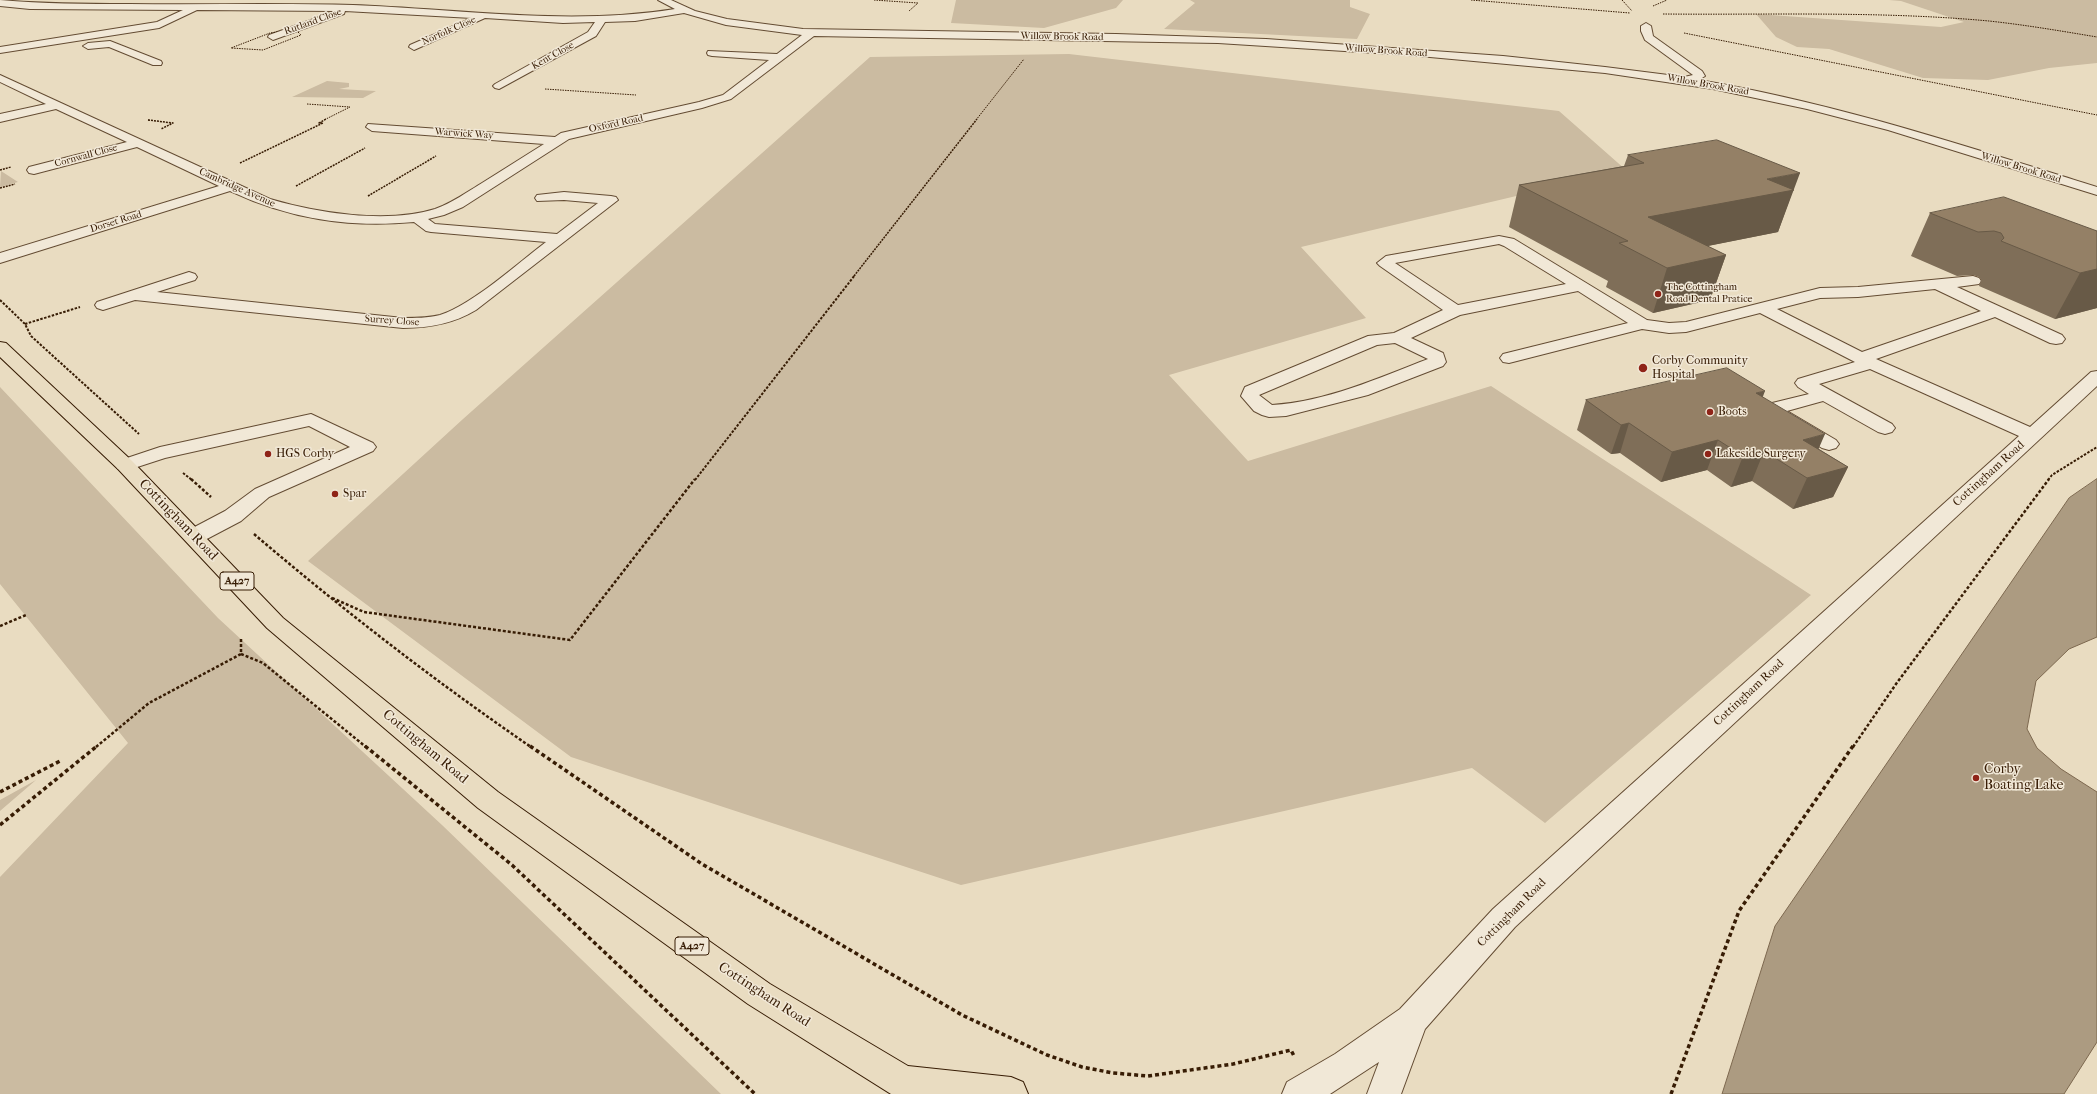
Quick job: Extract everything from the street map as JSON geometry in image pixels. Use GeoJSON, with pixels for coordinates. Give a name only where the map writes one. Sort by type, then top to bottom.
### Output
{"type":"FeatureCollection","features":[{"type":"Feature","properties":{"kind":"highway","name":"Cottingham Road"},"geometry":{"type":"LineString","coordinates":[[0,347],[125,464],[195,536],[275,623],[488,800],[759,994],[908,1088],[1011,1094]]}},
{"type":"Feature","properties":{"kind":"street"},"geometry":{"type":"LineString","coordinates":[[144,7],[159,0]]}},
{"type":"Feature","properties":{"kind":"street","name":"Willow Brook Road"},"geometry":{"type":"LineString","coordinates":[[663,0],[684,10],[733,23],[812,32],[1173,38],[1360,49],[1547,63],[1684,80],[1769,96],[1872,123],[2097,191]]}},
{"type":"Feature","properties":{"kind":"street"},"geometry":{"type":"LineString","coordinates":[[0,3],[30,6],[353,8],[601,21],[635,18],[684,10]]}},
{"type":"Feature","properties":{"kind":"street"},"geometry":{"type":"LineString","coordinates":[[431,12],[452,3]]}},
{"type":"Feature","properties":{"kind":"street"},"geometry":{"type":"LineString","coordinates":[[81,18],[106,7]]}},
{"type":"Feature","properties":{"kind":"street"},"geometry":{"type":"LineString","coordinates":[[0,50],[74,37],[159,25],[198,7]]}},
{"type":"Feature","properties":{"kind":"street","name":"Rutland Close"},"geometry":{"type":"LineString","coordinates":[[273,37],[353,8]]}},
{"type":"Feature","properties":{"kind":"street"},"geometry":{"type":"LineString","coordinates":[[502,17],[519,8]]}},
{"type":"Feature","properties":{"kind":"street","name":"Norfolk Close"},"geometry":{"type":"LineString","coordinates":[[414,47],[484,16]]}},
{"type":"Feature","properties":{"kind":"street"},"geometry":{"type":"LineString","coordinates":[[114,21],[121,22],[126,30]]}},
{"type":"Feature","properties":{"kind":"street","name":"Kent Close"},"geometry":{"type":"LineString","coordinates":[[499,86],[592,34],[601,21]]}},
{"type":"Feature","properties":{"kind":"street"},"geometry":{"type":"LineString","coordinates":[[1646,26],[1646,31],[1649,38],[1666,52],[1690,66],[1700,76],[1684,80]]}},
{"type":"Feature","properties":{"kind":"street","name":"Oxford Road"},"geometry":{"type":"LineString","coordinates":[[418,217],[439,212],[458,204],[556,141],[584,130],[718,101],[727,97],[812,32]]}},
{"type":"Feature","properties":{"kind":"street"},"geometry":{"type":"LineString","coordinates":[[74,37],[87,46],[110,44],[157,63]]}},
{"type":"Feature","properties":{"kind":"street"},"geometry":{"type":"LineString","coordinates":[[712,53],[778,57]]}},
{"type":"Feature","properties":{"kind":"street","name":"Cambridge Avenue"},"geometry":{"type":"LineString","coordinates":[[0,78],[265,202],[294,211],[331,217],[383,220],[418,217]]}},
{"type":"Feature","properties":{"kind":"street"},"geometry":{"type":"LineString","coordinates":[[0,118],[57,105]]}},
{"type":"Feature","properties":{"kind":"street","name":"Warwick Way"},"geometry":{"type":"LineString","coordinates":[[373,133],[391,128],[556,141]]}},
{"type":"Feature","properties":{"kind":"street","name":"Cornwall Close"},"geometry":{"type":"LineString","coordinates":[[34,170],[138,143]]}},
{"type":"Feature","properties":{"kind":"street","name":"Dorset Road"},"geometry":{"type":"LineString","coordinates":[[0,258],[232,186]]}},
{"type":"Feature","properties":{"kind":"street","name":"Surrey Close"},"geometry":{"type":"LineString","coordinates":[[135,295],[390,322],[424,323],[446,318],[463,311],[611,200],[564,196],[542,198]]}},
{"type":"Feature","properties":{"kind":"street"},"geometry":{"type":"LineString","coordinates":[[418,217],[431,228],[560,239]]}},
{"type":"Feature","properties":{"kind":"street"},"geometry":{"type":"LineString","coordinates":[[1455,311],[1385,263],[1391,259],[1499,240],[1509,242],[1642,324]]}},
{"type":"Feature","properties":{"kind":"street"},"geometry":{"type":"LineString","coordinates":[[103,305],[189,277]]}},
{"type":"Feature","properties":{"kind":"street"},"geometry":{"type":"LineString","coordinates":[[1509,358],[1642,324],[1669,328],[1686,327],[1820,293],[1858,292],[1973,281]]}},
{"type":"Feature","properties":{"kind":"street"},"geometry":{"type":"LineString","coordinates":[[1938,284],[2056,339]]}},
{"type":"Feature","properties":{"kind":"street"},"geometry":{"type":"LineString","coordinates":[[1397,338],[1424,349],[1438,357],[1437,362],[1362,391],[1286,410],[1269,411],[1261,407],[1250,396],[1251,391],[1321,361],[1374,340],[1397,338],[1455,311],[1580,286]]}},
{"type":"Feature","properties":{"kind":"street"},"geometry":{"type":"LineString","coordinates":[[1763,308],[1866,360],[2032,435]]}},
{"type":"Feature","properties":{"kind":"street"},"geometry":{"type":"LineString","coordinates":[[1886,428],[1804,383],[1996,311]]}},
{"type":"Feature","properties":{"kind":"street","name":"Cottingham Road"},"geometry":{"type":"LineString","coordinates":[[1299,1094],[1347,1065],[1412,1020],[1504,918],[2097,376]]}},
{"type":"Feature","properties":{"kind":"street"},"geometry":{"type":"LineString","coordinates":[[1825,395],[1771,409],[1829,444]]}},
{"type":"Feature","properties":{"kind":"street"},"geometry":{"type":"LineString","coordinates":[[125,464],[160,453],[311,420],[366,447],[262,493],[233,516],[195,536]]}},
{"type":"Feature","properties":{"kind":"street","name":"Cottingham Road"},"geometry":{"type":"LineString","coordinates":[[1384,1094],[1412,1020]]}},
{"type":"Feature","properties":{"kind":"path"},"geometry":{"type":"LineString","coordinates":[[918,3],[921,0]]}},
{"type":"Feature","properties":{"kind":"path"},"geometry":{"type":"LineString","coordinates":[[1471,0],[1634,13],[1842,14],[1966,20],[2071,32],[2097,37]]}},
{"type":"Feature","properties":{"kind":"path"},"geometry":{"type":"LineString","coordinates":[[1622,0],[1646,26],[2097,115]]}},
{"type":"Feature","properties":{"kind":"path"},"geometry":{"type":"LineString","coordinates":[[328,596],[364,612],[570,640],[1042,36]]}},
{"type":"Feature","properties":{"kind":"path"},"geometry":{"type":"LineString","coordinates":[[545,89],[640,95]]}},
{"type":"Feature","properties":{"kind":"path"},"geometry":{"type":"LineString","coordinates":[[205,174],[228,169],[323,123],[319,122],[350,107],[307,104]]}},
{"type":"Feature","properties":{"kind":"path"},"geometry":{"type":"LineString","coordinates":[[265,202],[381,139],[373,133]]}},
{"type":"Feature","properties":{"kind":"path"},"geometry":{"type":"LineString","coordinates":[[331,217],[473,135]]}},
{"type":"Feature","properties":{"kind":"path"},"geometry":{"type":"LineString","coordinates":[[0,300],[25,324],[32,336],[140,436]]}},
{"type":"Feature","properties":{"kind":"path"},"geometry":{"type":"LineString","coordinates":[[25,324],[92,303],[103,305]]}},
{"type":"Feature","properties":{"kind":"path"},"geometry":{"type":"LineString","coordinates":[[1671,1094],[1739,911],[1896,684],[2052,475],[2097,447]]}},
{"type":"Feature","properties":{"kind":"path"},"geometry":{"type":"LineString","coordinates":[[177,468],[212,498]]}},
{"type":"Feature","properties":{"kind":"path"},"geometry":{"type":"LineString","coordinates":[[251,532],[328,596],[491,719],[702,864],[962,1015],[1047,1055],[1082,1067],[1113,1073],[1148,1076],[1233,1064],[1290,1050]]}},
{"type":"Feature","properties":{"kind":"path"},"geometry":{"type":"LineString","coordinates":[[0,626],[26,615]]}},
{"type":"Feature","properties":{"kind":"path"},"geometry":{"type":"LineString","coordinates":[[241,639],[241,654]]}},
{"type":"Feature","properties":{"kind":"path"},"geometry":{"type":"LineString","coordinates":[[0,825],[149,703],[241,654]]}},
{"type":"Feature","properties":{"kind":"path"},"geometry":{"type":"LineString","coordinates":[[241,654],[263,663],[512,865],[755,1094]]}},
{"type":"Feature","properties":{"kind":"path"},"geometry":{"type":"LineString","coordinates":[[0,792],[62,760]]}},
{"type":"Feature","properties":{"kind":"shaded area"},"geometry":{"type":"Polygon","coordinates":[[[956,0],[1123,0],[1116,8],[1044,28],[951,23],[956,0]]]}},
{"type":"Feature","properties":{"kind":"shaded area"},"geometry":{"type":"Polygon","coordinates":[[[1190,0],[1350,0],[1350,7],[1370,14],[1357,39],[1164,29],[1195,3],[1190,0]]]}},
{"type":"Feature","properties":{"kind":"shaded area"},"geometry":{"type":"Polygon","coordinates":[[[1889,0],[2097,0],[2097,63],[2049,68],[1988,80],[1923,78],[1829,49],[1797,47],[1776,37],[1756,14],[1941,27],[1964,22],[1901,1],[1889,0]]]}},
{"type":"Feature","properties":{"kind":"shaded area"},"geometry":{"type":"Polygon","coordinates":[[[1069,54],[1559,111],[1626,170],[1301,247],[1366,318],[1169,375],[1248,461],[1491,386],[1811,595],[1545,823],[1472,768],[961,885],[571,757],[308,561],[463,419],[870,57],[1069,54]]]}},
{"type":"Feature","properties":{"kind":"shaded area"},"geometry":{"type":"Polygon","coordinates":[[[327,81],[349,83],[349,87],[339,89],[376,91],[363,98],[292,97],[327,81]]]}},
{"type":"Feature","properties":{"kind":"shaded area"},"geometry":{"type":"Polygon","coordinates":[[[1,171],[18,182],[0,187],[1,171]]]}},
{"type":"Feature","properties":{"kind":"shaded area"},"geometry":{"type":"Polygon","coordinates":[[[0,387],[218,618],[442,825],[721,1094],[0,1094],[0,877],[128,743],[0,584],[0,387]]]}},
{"type":"Feature","properties":{"kind":"shaded area","name":"Corby Boating Lake"},"geometry":{"type":"Polygon","coordinates":[[[2097,479],[2097,637],[2069,649],[2036,681],[2027,729],[2037,748],[2061,769],[2097,792],[2097,1042],[2064,1094],[1722,1094],[1775,926],[2069,498],[2097,479]]]}},
{"type":"Feature","properties":{"kind":"shaded area"},"geometry":{"type":"Polygon","coordinates":[[[36,780],[0,811],[0,800],[36,780]]]}},
{"type":"Feature","properties":{"kind":"building"},"geometry":{"type":"Polygon","coordinates":[[[1717,140],[1800,173],[1767,179],[1794,190],[1648,217],[1726,255],[1667,268],[1619,243],[1628,241],[1519,185],[1644,163],[1628,155],[1717,140]]]}},
{"type":"Feature","properties":{"kind":"building"},"geometry":{"type":"Polygon","coordinates":[[[2004,197],[2097,231],[2097,269],[2080,273],[2001,241],[2004,238],[2001,233],[1994,231],[1978,232],[1930,213],[2004,197]]]}},
{"type":"Feature","properties":{"kind":"building"},"geometry":{"type":"Polygon","coordinates":[[[1727,368],[1765,391],[1756,393],[1825,434],[1803,440],[1848,467],[1807,478],[1764,451],[1743,456],[1718,440],[1672,452],[1629,423],[1621,425],[1586,400],[1727,368]]]}},
{"type":"Feature","properties":{"kind":"place","name":"The Cottingham Road Dental Pratice"},"geometry":{"type":"Point","coordinates":[1658,294]}},
{"type":"Feature","properties":{"kind":"place","name":"Corby Community Hospital"},"geometry":{"type":"Point","coordinates":[1643,368]}},
{"type":"Feature","properties":{"kind":"place","name":"Boots"},"geometry":{"type":"Point","coordinates":[1710,412]}},
{"type":"Feature","properties":{"kind":"place","name":"HGS Corby"},"geometry":{"type":"Point","coordinates":[268,454]}},
{"type":"Feature","properties":{"kind":"place","name":"Lakeside Surgery"},"geometry":{"type":"Point","coordinates":[1708,454]}},
{"type":"Feature","properties":{"kind":"place","name":"Spar"},"geometry":{"type":"Point","coordinates":[335,494]}},
{"type":"Feature","properties":{"kind":"place","name":"Corby Boating Lake"},"geometry":{"type":"Point","coordinates":[1976,778]}}]}
